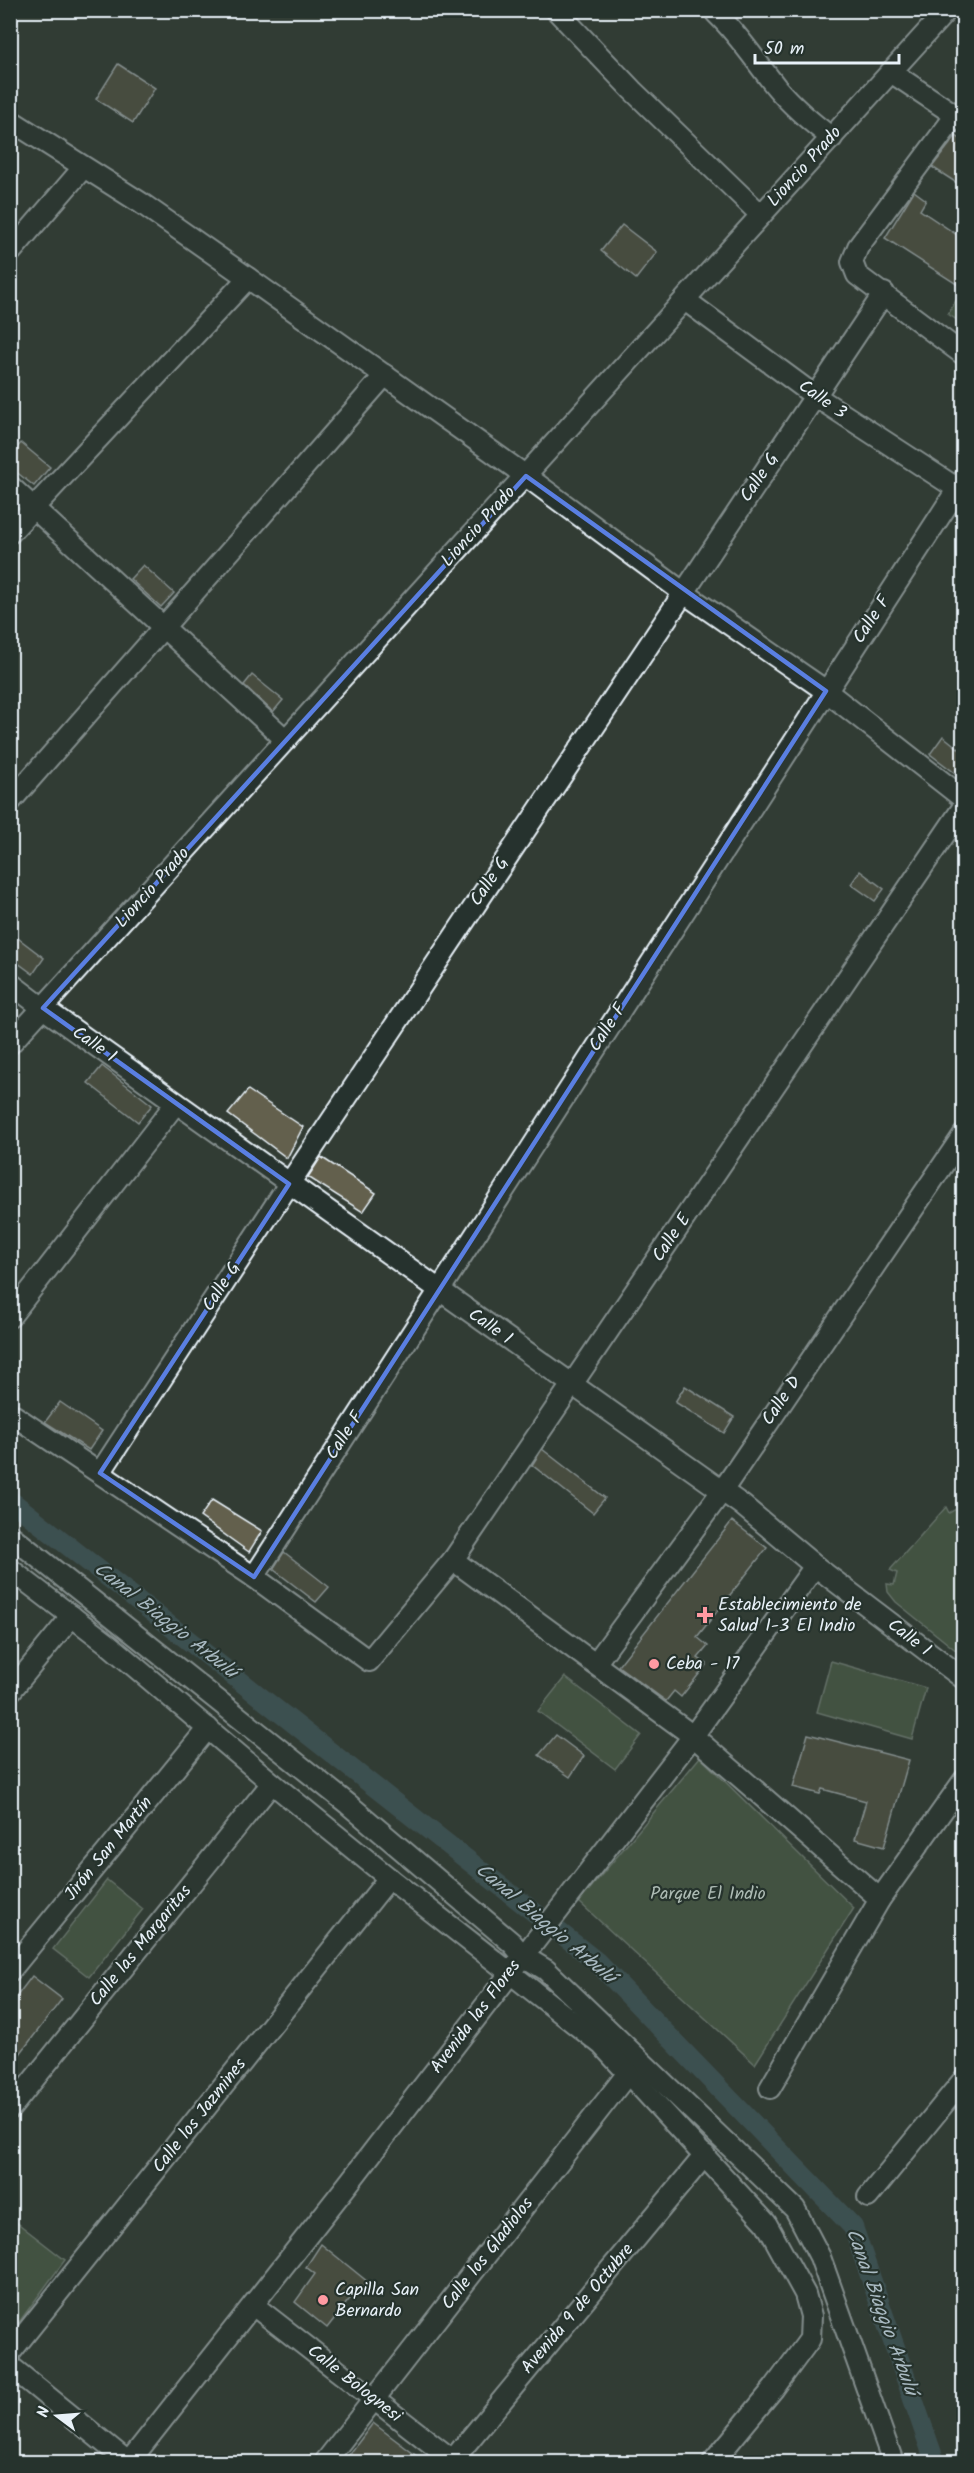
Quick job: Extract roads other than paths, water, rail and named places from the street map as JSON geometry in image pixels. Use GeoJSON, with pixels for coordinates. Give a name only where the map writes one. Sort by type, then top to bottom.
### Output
{"type":"FeatureCollection","features":[{"type":"Feature","properties":{"kind":"street"},"geometry":{"type":"LineString","coordinates":[[556,10],[632,90],[761,215]]}},
{"type":"Feature","properties":{"kind":"street","name":"Lioncio Prado"},"geometry":{"type":"LineString","coordinates":[[10,1044],[947,10]]}},
{"type":"Feature","properties":{"kind":"street"},"geometry":{"type":"LineString","coordinates":[[716,13],[736,32],[777,88],[798,111],[832,138]]}},
{"type":"Feature","properties":{"kind":"street"},"geometry":{"type":"LineString","coordinates":[[891,72],[960,118],[858,247],[852,262],[857,274],[963,355]]}},
{"type":"Feature","properties":{"kind":"street"},"geometry":{"type":"LineString","coordinates":[[10,120],[141,203],[385,375],[684,593],[826,692],[963,800]]}},
{"type":"Feature","properties":{"kind":"street"},"geometry":{"type":"LineString","coordinates":[[10,253],[83,168]]}},
{"type":"Feature","properties":{"kind":"street"},"geometry":{"type":"LineString","coordinates":[[10,533],[248,278]]}},
{"type":"Feature","properties":{"kind":"street","name":"Calle G"},"geometry":{"type":"LineString","coordinates":[[100,1473],[289,1184],[884,293]]}},
{"type":"Feature","properties":{"kind":"street","name":"Calle 3"},"geometry":{"type":"LineString","coordinates":[[685,300],[815,396],[961,487]]}},
{"type":"Feature","properties":{"kind":"street"},"geometry":{"type":"LineString","coordinates":[[10,802],[385,375]]}},
{"type":"Feature","properties":{"kind":"street"},"geometry":{"type":"LineString","coordinates":[[10,486],[286,740]]}},
{"type":"Feature","properties":{"kind":"street","name":"Calle F"},"geometry":{"type":"LineString","coordinates":[[254,1577],[438,1290],[961,487]]}},
{"type":"Feature","properties":{"kind":"street","name":"Calle E"},"geometry":{"type":"LineString","coordinates":[[254,1577],[369,1660],[453,1560],[963,806]]}},
{"type":"Feature","properties":{"kind":"street","name":"Calle 1"},"geometry":{"type":"LineString","coordinates":[[10,983],[722,1491],[963,1680]]}},
{"type":"Feature","properties":{"kind":"street"},"geometry":{"type":"LineString","coordinates":[[10,1317],[176,1103]]}},
{"type":"Feature","properties":{"kind":"street","name":"Calle D"},"geometry":{"type":"LineString","coordinates":[[595,1665],[722,1491],[963,1134]]}},
{"type":"Feature","properties":{"kind":"street"},"geometry":{"type":"LineString","coordinates":[[10,1413],[254,1577]]}},
{"type":"Feature","properties":{"kind":"street"},"geometry":{"type":"LineString","coordinates":[[10,1534],[348,1804],[512,1943],[527,1951],[795,2209],[820,2257],[893,2463]]}},
{"type":"Feature","properties":{"kind":"street"},"geometry":{"type":"LineString","coordinates":[[453,1560],[693,1736],[880,1899]]}},
{"type":"Feature","properties":{"kind":"street","name":"Avenida las Flores"},"geometry":{"type":"LineString","coordinates":[[128,2463],[693,1736],[816,1566]]}},
{"type":"Feature","properties":{"kind":"street"},"geometry":{"type":"LineString","coordinates":[[10,1569],[108,1644],[272,1783],[389,1878],[602,2045],[766,2223],[805,2294],[811,2316],[810,2339],[774,2388],[713,2463]]}},
{"type":"Feature","properties":{"kind":"street"},"geometry":{"type":"LineString","coordinates":[[10,1692],[72,1616]]}},
{"type":"Feature","properties":{"kind":"street","name":"Jirón San Martín"},"geometry":{"type":"LineString","coordinates":[[10,1971],[207,1728]]}},
{"type":"Feature","properties":{"kind":"street"},"geometry":{"type":"LineString","coordinates":[[770,2088],[880,1899],[963,1780]]}},
{"type":"Feature","properties":{"kind":"street","name":"Calle las Margaritas"},"geometry":{"type":"LineString","coordinates":[[10,2109],[272,1783]]}},
{"type":"Feature","properties":{"kind":"street","name":"Calle los Jazmines"},"geometry":{"type":"LineString","coordinates":[[10,2353],[389,1878]]}},
{"type":"Feature","properties":{"kind":"street","name":"Calle los Gladiolos"},"geometry":{"type":"LineString","coordinates":[[325,2463],[628,2073]]}},
{"type":"Feature","properties":{"kind":"street"},"geometry":{"type":"LineString","coordinates":[[868,2197],[963,2079]]}},
{"type":"Feature","properties":{"kind":"street","name":"Avenida 9 de Octubre"},"geometry":{"type":"LineString","coordinates":[[453,2462],[705,2155]]}},
{"type":"Feature","properties":{"kind":"street","name":"Calle Bolognesi"},"geometry":{"type":"LineString","coordinates":[[253,2305],[453,2462]]}},
{"type":"Feature","properties":{"kind":"street"},"geometry":{"type":"LineString","coordinates":[[10,2366],[128,2463]]}},
{"type":"Feature","properties":{"kind":"waterway","name":"Canal Biaggio Arbulú"},"geometry":{"type":"LineString","coordinates":[[10,1500],[596,1961],[853,2227],[935,2462]]}},
{"type":"Feature","properties":{"kind":"place","name":"Establecimiento de Salud I-3 El Indio"},"geometry":{"type":"Point","coordinates":[705,1615]}},
{"type":"Feature","properties":{"kind":"place","name":"Ceba - 17"},"geometry":{"type":"Point","coordinates":[654,1664]}},
{"type":"Feature","properties":{"kind":"place","name":"Capilla San Bernardo"},"geometry":{"type":"Point","coordinates":[323,2300]}},
{"type":"Feature","properties":{"kind":"park label","name":"Parque El Indio"},"geometry":{"type":"Point","coordinates":[708,1894]}}]}
